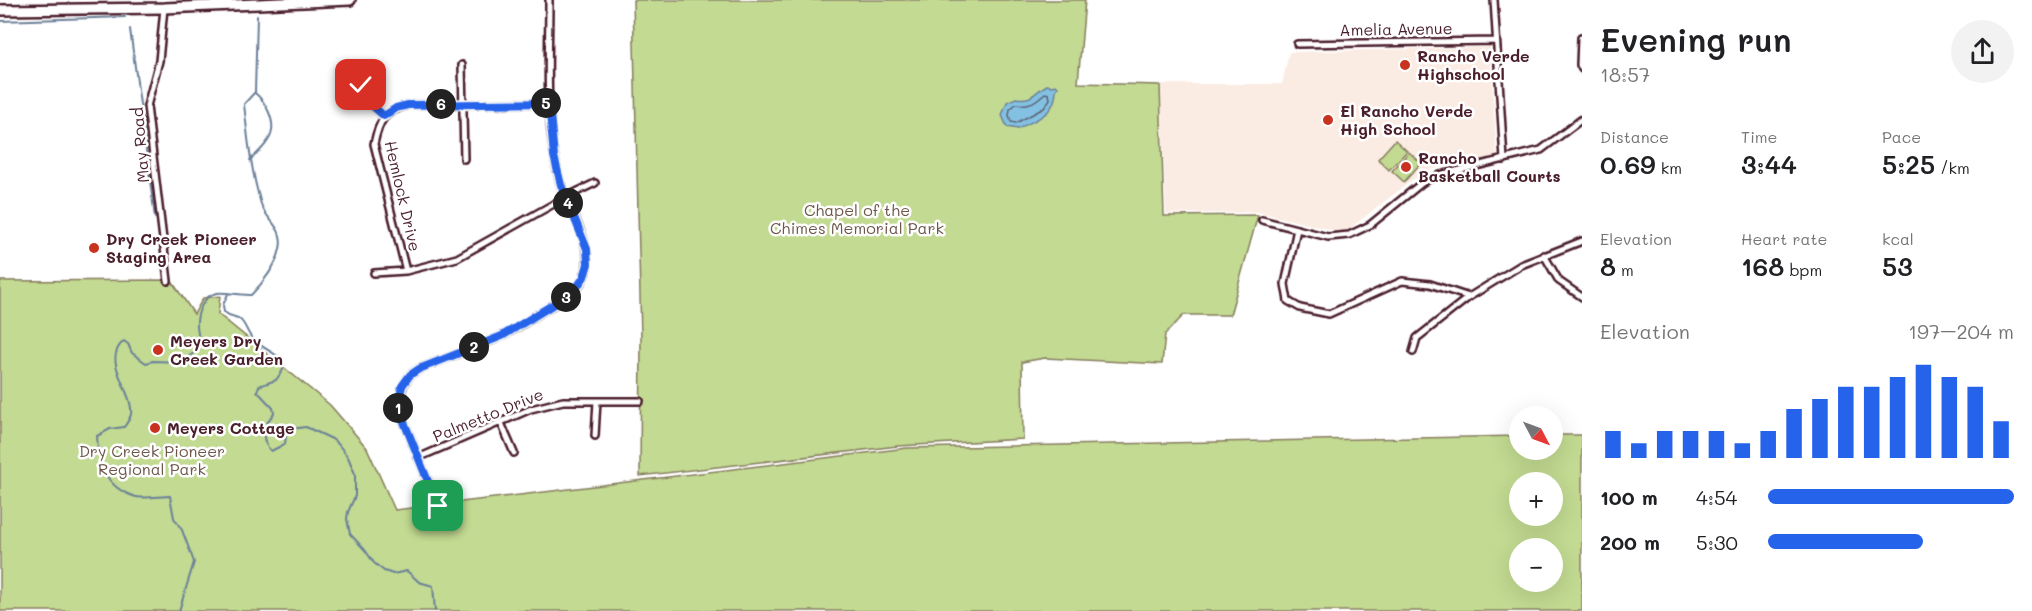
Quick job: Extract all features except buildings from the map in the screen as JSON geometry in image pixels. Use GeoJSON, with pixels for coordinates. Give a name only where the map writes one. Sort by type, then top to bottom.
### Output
{"type":"FeatureCollection","features":[{"type":"Feature","properties":{"kind":"main road"},"geometry":{"type":"LineString","coordinates":[[0,10],[164,8],[350,0]]}},
{"type":"Feature","properties":{"kind":"street"},"geometry":{"type":"LineString","coordinates":[[438,506],[398,407],[402,386],[410,375],[419,369],[502,336],[562,299],[575,290],[584,277],[588,264],[587,249],[566,197],[554,156],[549,103],[549,0]]}},
{"type":"Feature","properties":{"kind":"street"},"geometry":{"type":"LineString","coordinates":[[1494,0],[1504,160]]}},
{"type":"Feature","properties":{"kind":"street","name":"May Road"},"geometry":{"type":"LineString","coordinates":[[164,8],[159,61],[147,106],[168,281]]}},
{"type":"Feature","properties":{"kind":"street"},"geometry":{"type":"LineString","coordinates":[[1581,38],[1580,65],[1582,69]]}},
{"type":"Feature","properties":{"kind":"street","name":"Amelia Avenue"},"geometry":{"type":"LineString","coordinates":[[1297,44],[1496,41]]}},
{"type":"Feature","properties":{"kind":"street"},"geometry":{"type":"LineString","coordinates":[[462,65],[464,159]]}},
{"type":"Feature","properties":{"kind":"street"},"geometry":{"type":"LineString","coordinates":[[361,72],[363,94],[372,107],[384,116],[396,108],[408,105],[549,103]]}},
{"type":"Feature","properties":{"kind":"street","name":"Hemlock Drive"},"geometry":{"type":"LineString","coordinates":[[384,116],[377,128],[374,144],[406,271]]}},
{"type":"Feature","properties":{"kind":"street"},"geometry":{"type":"LineString","coordinates":[[1262,220],[1328,237],[1349,235],[1370,225],[1423,182],[1440,175],[1541,150],[1582,118]]}},
{"type":"Feature","properties":{"kind":"street"},"geometry":{"type":"LineString","coordinates":[[374,273],[406,271],[457,258],[595,183]]}},
{"type":"Feature","properties":{"kind":"street"},"geometry":{"type":"LineString","coordinates":[[1297,229],[1285,284],[1288,301],[1300,308],[1329,314],[1402,281],[1430,284],[1469,297]]}},
{"type":"Feature","properties":{"kind":"street"},"geometry":{"type":"LineString","coordinates":[[1413,352],[1417,338],[1469,297],[1521,265],[1582,241]]}},
{"type":"Feature","properties":{"kind":"street"},"geometry":{"type":"LineString","coordinates":[[1544,255],[1559,281],[1582,297]]}},
{"type":"Feature","properties":{"kind":"street","name":"Palmetto Drive"},"geometry":{"type":"LineString","coordinates":[[418,458],[531,409],[562,401],[640,402]]}},
{"type":"Feature","properties":{"kind":"street"},"geometry":{"type":"LineString","coordinates":[[595,436],[597,401]]}},
{"type":"Feature","properties":{"kind":"street"},"geometry":{"type":"LineString","coordinates":[[501,423],[514,453]]}},
{"type":"Feature","properties":{"kind":"shaded area","name":"El Rancho Verde High School"},"geometry":{"type":"Polygon","coordinates":[[[1490,47],[1497,156],[1424,171],[1344,233],[1258,212],[1166,214],[1161,84],[1282,84],[1289,52],[1490,47]]]}},
{"type":"Feature","properties":{"kind":"green space","name":"Chapel of the Chimes Memorial Park"},"geometry":{"type":"Polygon","coordinates":[[[633,0],[1085,0],[1078,83],[1160,85],[1164,216],[1258,215],[1230,315],[1184,315],[1165,334],[1162,364],[1045,358],[1022,362],[1023,439],[898,446],[640,476],[641,338],[633,0]]]}},
{"type":"Feature","properties":{"kind":"green space","name":"Rancho Basketball Courts"},"geometry":{"type":"Polygon","coordinates":[[[1395,140],[1407,151],[1389,170],[1378,159],[1395,140]]]}},
{"type":"Feature","properties":{"kind":"green space","name":"Rancho Basketball Courts"},"geometry":{"type":"Polygon","coordinates":[[[1409,152],[1421,163],[1404,182],[1392,171],[1409,152]]]}},
{"type":"Feature","properties":{"kind":"green space","name":"Dry Creek Pioneer Regional Park"},"geometry":{"type":"Polygon","coordinates":[[[171,280],[194,314],[203,298],[220,296],[218,314],[330,405],[367,448],[395,510],[907,448],[1509,436],[1509,460],[1563,460],[1563,435],[1582,435],[1582,611],[0,611],[0,281],[171,280]]]}},
{"type":"Feature","properties":{"kind":"water"},"geometry":{"type":"Polygon","coordinates":[[[1047,85],[1058,87],[1049,110],[1018,129],[1007,127],[1002,115],[1007,102],[1016,98],[1030,97],[1047,85]]]}},
{"type":"Feature","properties":{"kind":"waterway"},"geometry":{"type":"LineString","coordinates":[[179,611],[194,562],[182,530],[174,518],[170,496],[146,498],[123,492],[110,480],[101,464],[97,436],[110,429],[124,427],[131,416],[131,405],[116,367],[115,357],[124,341],[132,353],[146,363],[181,362],[198,350],[197,322],[204,301],[217,293],[251,295],[269,274],[276,261],[280,249],[280,235],[261,204],[250,155],[244,104],[255,92],[257,16]]}},
{"type":"Feature","properties":{"kind":"waterway"},"geometry":{"type":"LineString","coordinates":[[0,21],[125,17]]}},
{"type":"Feature","properties":{"kind":"waterway"},"geometry":{"type":"LineString","coordinates":[[130,29],[155,218]]}},
{"type":"Feature","properties":{"kind":"waterway"},"geometry":{"type":"LineString","coordinates":[[250,160],[267,142],[272,130],[269,112],[255,93]]}},
{"type":"Feature","properties":{"kind":"waterway"},"geometry":{"type":"LineString","coordinates":[[228,294],[223,305],[224,312],[241,320],[255,341],[280,358],[283,370],[276,380],[259,386],[257,391],[273,408],[274,413],[264,432],[267,446],[271,451],[285,444],[286,436],[291,429],[306,427],[338,444],[348,457],[355,474],[355,496],[347,519],[350,534],[374,563],[384,571],[393,574],[407,571],[419,582],[433,586],[435,611]]}},
{"type":"Feature","properties":{"kind":"place","name":"Rancho Verde Highschool"},"geometry":{"type":"Point","coordinates":[1405,65]}},
{"type":"Feature","properties":{"kind":"place","name":"El Rancho Verde High School"},"geometry":{"type":"Point","coordinates":[1328,120]}},
{"type":"Feature","properties":{"kind":"place","name":"Rancho Basketball Courts"},"geometry":{"type":"Point","coordinates":[1406,167]}},
{"type":"Feature","properties":{"kind":"place","name":"Dry Creek Pioneer Staging Area"},"geometry":{"type":"Point","coordinates":[94,248]}},
{"type":"Feature","properties":{"kind":"place","name":"Meyers Dry Creek Garden"},"geometry":{"type":"Point","coordinates":[158,350]}},
{"type":"Feature","properties":{"kind":"place","name":"Meyers Cottage"},"geometry":{"type":"Point","coordinates":[155,428]}},
{"type":"Feature","properties":{"kind":"route"},"geometry":{"type":"LineString","coordinates":[[361,85],[367,101],[384,116],[396,108],[408,105],[549,103],[554,156],[561,185],[587,249],[588,264],[584,277],[575,290],[502,336],[419,369],[410,375],[402,386],[398,407],[438,506]]}}]}
